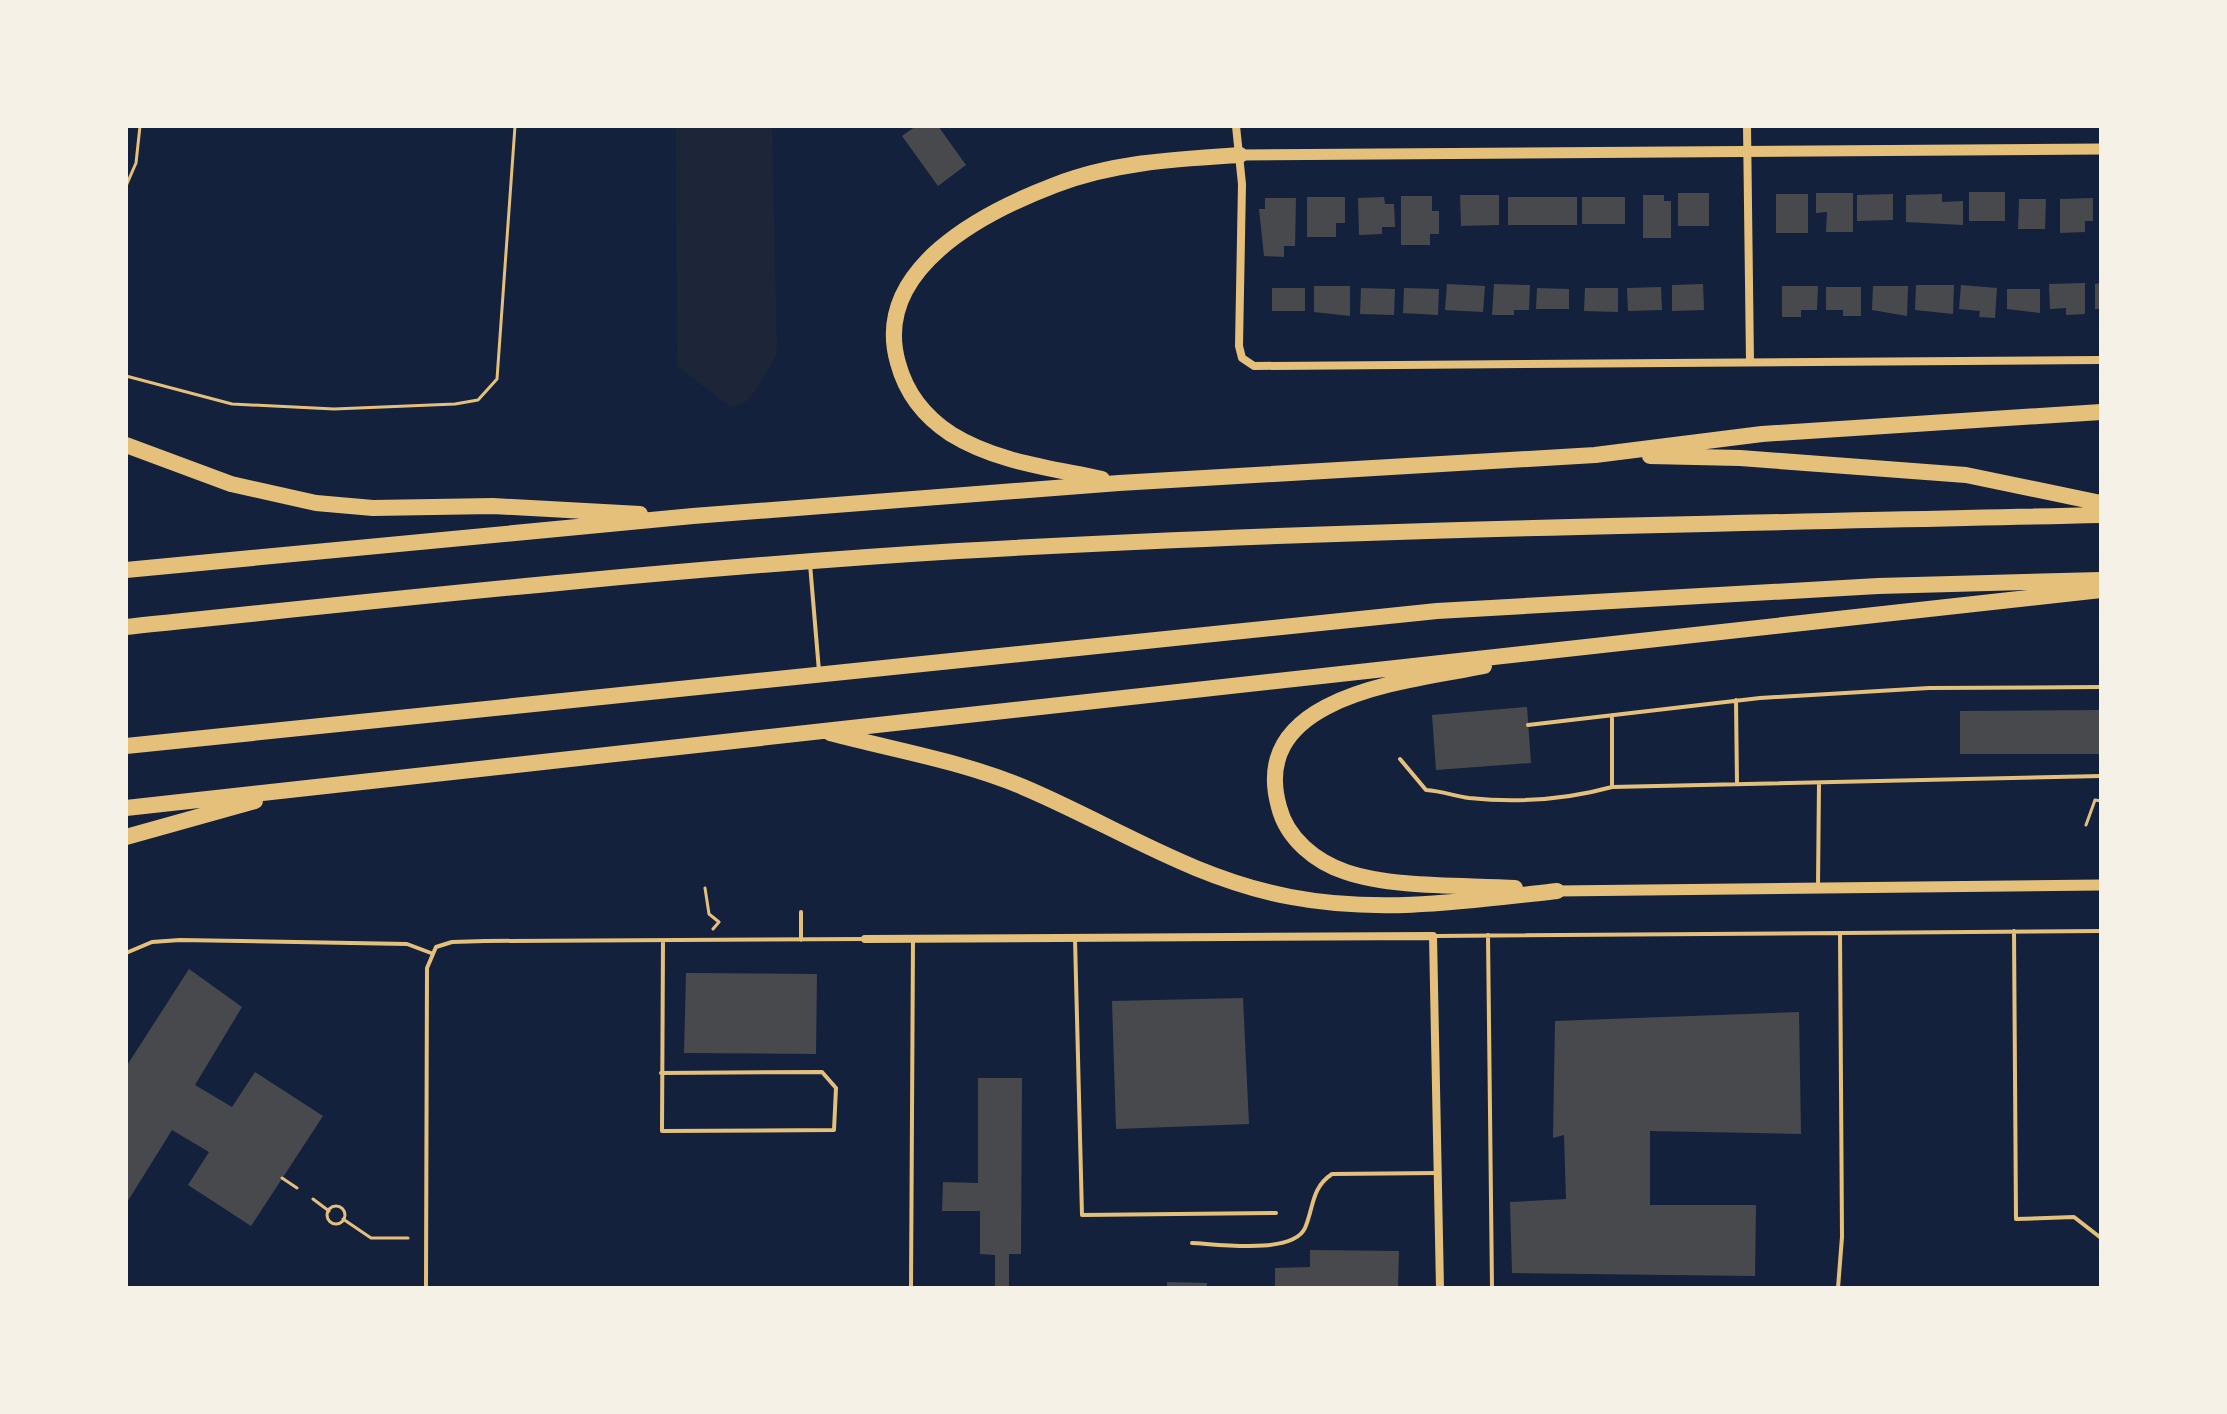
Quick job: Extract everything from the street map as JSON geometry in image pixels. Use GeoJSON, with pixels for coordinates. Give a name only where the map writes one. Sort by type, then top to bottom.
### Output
{"type":"FeatureCollection","features":[{"type":"Feature","properties":{"kind":"highway"},"geometry":{"type":"LineString","coordinates":[[1119,483],[997,455],[960,439],[937,423],[911,395],[896,359],[894,328],[901,298],[919,269],[935,253],[987,218],[1037,193],[1117,167],[1240,155]]}},
{"type":"Feature","properties":{"kind":"highway"},"geometry":{"type":"LineString","coordinates":[[126,570],[693,516],[1119,483],[1595,455],[1762,434],[2101,412]]}},
{"type":"Feature","properties":{"kind":"highway"},"geometry":{"type":"LineString","coordinates":[[128,445],[231,484],[335,506],[406,509],[493,506],[693,516]]}},
{"type":"Feature","properties":{"kind":"highway"},"geometry":{"type":"LineString","coordinates":[[1595,455],[1740,458],[1966,475],[2101,503]]}},
{"type":"Feature","properties":{"kind":"highway"},"geometry":{"type":"LineString","coordinates":[[126,627],[590,579],[810,561],[1251,537],[2101,515]]}},
{"type":"Feature","properties":{"kind":"highway"},"geometry":{"type":"LineString","coordinates":[[126,746],[1448,610],[1878,586],[2101,580]]}},
{"type":"Feature","properties":{"kind":"highway"},"geometry":{"type":"LineString","coordinates":[[126,808],[2101,590]]}},
{"type":"Feature","properties":{"kind":"highway"},"geometry":{"type":"LineString","coordinates":[[1557,891],[1393,881],[1346,872],[1317,858],[1293,835],[1279,809],[1275,785],[1281,755],[1293,733],[1337,700],[1563,649]]}},
{"type":"Feature","properties":{"kind":"highway"},"geometry":{"type":"LineString","coordinates":[[820,730],[1000,778],[1183,866],[1263,892],[1317,901],[1389,905],[1557,891]]}},
{"type":"Feature","properties":{"kind":"highway"},"geometry":{"type":"LineString","coordinates":[[126,837],[307,787]]}},
{"type":"Feature","properties":{"kind":"street"},"geometry":{"type":"LineString","coordinates":[[1236,126],[1243,242],[1238,297],[1242,358],[1258,367],[2101,360]]}},
{"type":"Feature","properties":{"kind":"street"},"geometry":{"type":"LineString","coordinates":[[1747,126],[1750,362]]}},
{"type":"Feature","properties":{"kind":"street"},"geometry":{"type":"LineString","coordinates":[[1240,155],[2101,149]]}},
{"type":"Feature","properties":{"kind":"street"},"geometry":{"type":"LineString","coordinates":[[1557,891],[2101,885]]}},
{"type":"Feature","properties":{"kind":"street"},"geometry":{"type":"LineString","coordinates":[[865,939],[1433,936],[1440,1288]]}},
{"type":"Feature","properties":{"kind":"lane"},"geometry":{"type":"LineString","coordinates":[[810,561],[820,674]]}},
{"type":"Feature","properties":{"kind":"lane"},"geometry":{"type":"LineString","coordinates":[[1528,725],[1736,700],[1929,688],[2101,687]]}},
{"type":"Feature","properties":{"kind":"lane"},"geometry":{"type":"LineString","coordinates":[[1736,700],[1737,784]]}},
{"type":"Feature","properties":{"kind":"lane"},"geometry":{"type":"LineString","coordinates":[[1612,715],[1612,787]]}},
{"type":"Feature","properties":{"kind":"lane"},"geometry":{"type":"LineString","coordinates":[[1400,759],[1426,790],[1450,791],[1466,798],[1566,800],[1612,787],[2101,776]]}},
{"type":"Feature","properties":{"kind":"lane"},"geometry":{"type":"LineString","coordinates":[[1818,888],[1819,782]]}},
{"type":"Feature","properties":{"kind":"lane"},"geometry":{"type":"LineString","coordinates":[[801,912],[801,940]]}},
{"type":"Feature","properties":{"kind":"lane"},"geometry":{"type":"LineString","coordinates":[[2014,931],[2016,1219],[2074,1217],[2101,1238]]}},
{"type":"Feature","properties":{"kind":"lane"},"geometry":{"type":"LineString","coordinates":[[1433,936],[2101,931]]}},
{"type":"Feature","properties":{"kind":"lane"},"geometry":{"type":"LineString","coordinates":[[1838,1288],[1842,1237],[1840,933]]}},
{"type":"Feature","properties":{"kind":"lane"},"geometry":{"type":"LineString","coordinates":[[1488,935],[1492,1288]]}},
{"type":"Feature","properties":{"kind":"lane"},"geometry":{"type":"LineString","coordinates":[[426,1288],[427,968],[431,953],[452,942],[865,939]]}},
{"type":"Feature","properties":{"kind":"lane"},"geometry":{"type":"LineString","coordinates":[[1075,939],[1082,1215],[1276,1213]]}},
{"type":"Feature","properties":{"kind":"lane"},"geometry":{"type":"LineString","coordinates":[[126,953],[152,942],[180,940],[407,944],[431,953]]}},
{"type":"Feature","properties":{"kind":"lane"},"geometry":{"type":"LineString","coordinates":[[661,1073],[822,1072],[836,1088],[834,1130],[662,1131],[661,1073],[663,941]]}},
{"type":"Feature","properties":{"kind":"lane"},"geometry":{"type":"LineString","coordinates":[[911,1288],[913,941]]}},
{"type":"Feature","properties":{"kind":"lane"},"geometry":{"type":"LineString","coordinates":[[1192,1243],[1269,1245],[1296,1237],[1305,1230],[1313,1196],[1332,1174],[1437,1173]]}},
{"type":"Feature","properties":{"kind":"path"},"geometry":{"type":"LineString","coordinates":[[126,186],[136,163],[140,126]]}},
{"type":"Feature","properties":{"kind":"path"},"geometry":{"type":"LineString","coordinates":[[126,376],[232,404],[386,409],[426,408],[478,400],[497,379],[515,126]]}},
{"type":"Feature","properties":{"kind":"path"},"geometry":{"type":"LineString","coordinates":[[2086,825],[2095,800],[2101,801]]}},
{"type":"Feature","properties":{"kind":"path"},"geometry":{"type":"LineString","coordinates":[[705,888],[709,914],[719,922],[713,929]]}},
{"type":"Feature","properties":{"kind":"path"},"geometry":{"type":"LineString","coordinates":[[282,1178],[297,1188]]}},
{"type":"Feature","properties":{"kind":"path"},"geometry":{"type":"LineString","coordinates":[[313,1199],[329,1211],[330,1221],[336,1224],[343,1219]]}},
{"type":"Feature","properties":{"kind":"path"},"geometry":{"type":"LineString","coordinates":[[329,1211],[340,1208],[343,1219],[371,1238],[408,1238]]}},
{"type":"Feature","properties":{"kind":"shaded area"},"geometry":{"type":"Polygon","coordinates":[[[676,126],[772,126],[777,354],[756,390],[745,402],[731,407],[677,366],[676,126]]]}},
{"type":"Feature","properties":{"kind":"building"},"geometry":{"type":"Polygon","coordinates":[[[916,126],[938,126],[966,165],[938,186],[902,136],[916,126]]]}},
{"type":"Feature","properties":{"kind":"building"},"geometry":{"type":"Polygon","coordinates":[[[1969,192],[2005,192],[2005,221],[1969,221],[1969,192]]]}},
{"type":"Feature","properties":{"kind":"building"},"geometry":{"type":"Polygon","coordinates":[[[1678,193],[1709,193],[1709,226],[1678,226],[1678,193]]]}},
{"type":"Feature","properties":{"kind":"building"},"geometry":{"type":"Polygon","coordinates":[[[1816,193],[1853,193],[1853,232],[1826,232],[1827,212],[1816,213],[1816,193]]]}},
{"type":"Feature","properties":{"kind":"building"},"geometry":{"type":"Polygon","coordinates":[[[1776,194],[1808,194],[1808,233],[1776,233],[1776,194]]]}},
{"type":"Feature","properties":{"kind":"building"},"geometry":{"type":"Polygon","coordinates":[[[1893,194],[1893,220],[1857,221],[1857,195],[1893,194]]]}},
{"type":"Feature","properties":{"kind":"building"},"geometry":{"type":"Polygon","coordinates":[[[1942,194],[1942,202],[1963,201],[1963,225],[1906,222],[1906,195],[1942,194]]]}},
{"type":"Feature","properties":{"kind":"building"},"geometry":{"type":"Polygon","coordinates":[[[1460,195],[1499,195],[1499,225],[1461,226],[1460,195]]]}},
{"type":"Feature","properties":{"kind":"building"},"geometry":{"type":"Polygon","coordinates":[[[1643,195],[1664,195],[1664,201],[1671,201],[1671,238],[1643,238],[1643,195]]]}},
{"type":"Feature","properties":{"kind":"building"},"geometry":{"type":"Polygon","coordinates":[[[1401,196],[1432,196],[1432,211],[1439,211],[1439,234],[1430,234],[1430,245],[1401,245],[1401,196]]]}},
{"type":"Feature","properties":{"kind":"building"},"geometry":{"type":"Polygon","coordinates":[[[1307,197],[1345,197],[1345,223],[1336,223],[1336,237],[1307,237],[1307,197]]]}},
{"type":"Feature","properties":{"kind":"building"},"geometry":{"type":"Polygon","coordinates":[[[1384,197],[1385,204],[1394,204],[1395,227],[1382,227],[1382,234],[1359,235],[1358,198],[1384,197]]]}},
{"type":"Feature","properties":{"kind":"building"},"geometry":{"type":"Polygon","coordinates":[[[1508,197],[1577,197],[1577,225],[1508,225],[1508,197]]]}},
{"type":"Feature","properties":{"kind":"building"},"geometry":{"type":"Polygon","coordinates":[[[1582,197],[1625,197],[1625,224],[1582,224],[1582,197]]]}},
{"type":"Feature","properties":{"kind":"building"},"geometry":{"type":"Polygon","coordinates":[[[1265,198],[1296,198],[1295,246],[1284,246],[1284,257],[1264,256],[1259,209],[1265,209],[1265,198]]]}},
{"type":"Feature","properties":{"kind":"building"},"geometry":{"type":"Polygon","coordinates":[[[2093,198],[2093,221],[2085,221],[2085,232],[2060,233],[2060,199],[2093,198]]]}},
{"type":"Feature","properties":{"kind":"building"},"geometry":{"type":"Polygon","coordinates":[[[2019,199],[2046,199],[2045,229],[2018,229],[2019,199]]]}},
{"type":"Feature","properties":{"kind":"building"},"geometry":{"type":"Polygon","coordinates":[[[2085,283],[2085,314],[2066,315],[2066,308],[2050,309],[2049,284],[2085,283]]]}},
{"type":"Feature","properties":{"kind":"building"},"geometry":{"type":"Polygon","coordinates":[[[2101,283],[2101,309],[2095,309],[2095,284],[2101,283]]]}},
{"type":"Feature","properties":{"kind":"building"},"geometry":{"type":"Polygon","coordinates":[[[1447,284],[1485,286],[1483,312],[1445,310],[1447,284]]]}},
{"type":"Feature","properties":{"kind":"building"},"geometry":{"type":"Polygon","coordinates":[[[1494,284],[1530,285],[1529,310],[1514,310],[1514,315],[1492,315],[1494,284]]]}},
{"type":"Feature","properties":{"kind":"building"},"geometry":{"type":"Polygon","coordinates":[[[1703,284],[1704,310],[1672,311],[1672,285],[1703,284]]]}},
{"type":"Feature","properties":{"kind":"building"},"geometry":{"type":"Polygon","coordinates":[[[1916,285],[1954,285],[1953,314],[1915,310],[1916,285]]]}},
{"type":"Feature","properties":{"kind":"building"},"geometry":{"type":"Polygon","coordinates":[[[1961,285],[1997,288],[1995,318],[1979,317],[1980,311],[1959,309],[1961,285]]]}},
{"type":"Feature","properties":{"kind":"building"},"geometry":{"type":"Polygon","coordinates":[[[1314,286],[1350,286],[1350,316],[1314,312],[1314,286]]]}},
{"type":"Feature","properties":{"kind":"building"},"geometry":{"type":"Polygon","coordinates":[[[1782,286],[1818,286],[1817,310],[1801,310],[1801,317],[1782,317],[1782,286]]]}},
{"type":"Feature","properties":{"kind":"building"},"geometry":{"type":"Polygon","coordinates":[[[1873,286],[1908,286],[1907,316],[1872,310],[1873,286]]]}},
{"type":"Feature","properties":{"kind":"building"},"geometry":{"type":"Polygon","coordinates":[[[1661,287],[1662,310],[1628,311],[1627,288],[1661,287]]]}},
{"type":"Feature","properties":{"kind":"building"},"geometry":{"type":"Polygon","coordinates":[[[1826,287],[1861,287],[1861,316],[1843,316],[1843,310],[1826,310],[1826,287]]]}},
{"type":"Feature","properties":{"kind":"building"},"geometry":{"type":"Polygon","coordinates":[[[1272,288],[1305,288],[1305,311],[1272,311],[1272,288]]]}},
{"type":"Feature","properties":{"kind":"building"},"geometry":{"type":"Polygon","coordinates":[[[1361,288],[1395,289],[1394,315],[1360,314],[1361,288]]]}},
{"type":"Feature","properties":{"kind":"building"},"geometry":{"type":"Polygon","coordinates":[[[1404,288],[1439,289],[1438,315],[1403,313],[1404,288]]]}},
{"type":"Feature","properties":{"kind":"building"},"geometry":{"type":"Polygon","coordinates":[[[1537,288],[1569,289],[1569,309],[1536,309],[1537,288]]]}},
{"type":"Feature","properties":{"kind":"building"},"geometry":{"type":"Polygon","coordinates":[[[1585,288],[1618,288],[1618,312],[1584,311],[1585,288]]]}},
{"type":"Feature","properties":{"kind":"building"},"geometry":{"type":"Polygon","coordinates":[[[2007,289],[2040,289],[2040,313],[2007,309],[2007,289]]]}},
{"type":"Feature","properties":{"kind":"building"},"geometry":{"type":"Polygon","coordinates":[[[1527,707],[1531,763],[1436,770],[1432,715],[1527,707]]]}},
{"type":"Feature","properties":{"kind":"building"},"geometry":{"type":"Polygon","coordinates":[[[2101,710],[2101,754],[1960,754],[1960,711],[2101,710]]]}},
{"type":"Feature","properties":{"kind":"building"},"geometry":{"type":"Polygon","coordinates":[[[189,969],[242,1007],[195,1085],[232,1107],[255,1072],[323,1116],[251,1226],[188,1185],[209,1152],[172,1130],[126,1204],[126,1067],[189,969]]]}},
{"type":"Feature","properties":{"kind":"building"},"geometry":{"type":"Polygon","coordinates":[[[686,973],[817,974],[816,1054],[684,1053],[686,973]]]}},
{"type":"Feature","properties":{"kind":"building"},"geometry":{"type":"Polygon","coordinates":[[[1243,998],[1249,1124],[1116,1129],[1112,1001],[1243,998]]]}},
{"type":"Feature","properties":{"kind":"building"},"geometry":{"type":"Polygon","coordinates":[[[1799,1012],[1801,1134],[1650,1131],[1650,1205],[1756,1205],[1755,1276],[1512,1273],[1510,1202],[1566,1199],[1564,1135],[1553,1138],[1555,1021],[1799,1012]]]}},
{"type":"Feature","properties":{"kind":"building"},"geometry":{"type":"Polygon","coordinates":[[[978,1078],[1022,1078],[1021,1254],[1009,1254],[1009,1288],[995,1288],[995,1255],[980,1254],[980,1211],[942,1211],[943,1182],[978,1183],[978,1078]]]}},
{"type":"Feature","properties":{"kind":"building"},"geometry":{"type":"Polygon","coordinates":[[[1310,1250],[1399,1251],[1398,1288],[1275,1288],[1275,1268],[1310,1267],[1310,1250]]]}},
{"type":"Feature","properties":{"kind":"building"},"geometry":{"type":"Polygon","coordinates":[[[1167,1282],[1207,1283],[1207,1288],[1167,1288],[1167,1282]]]}}]}
